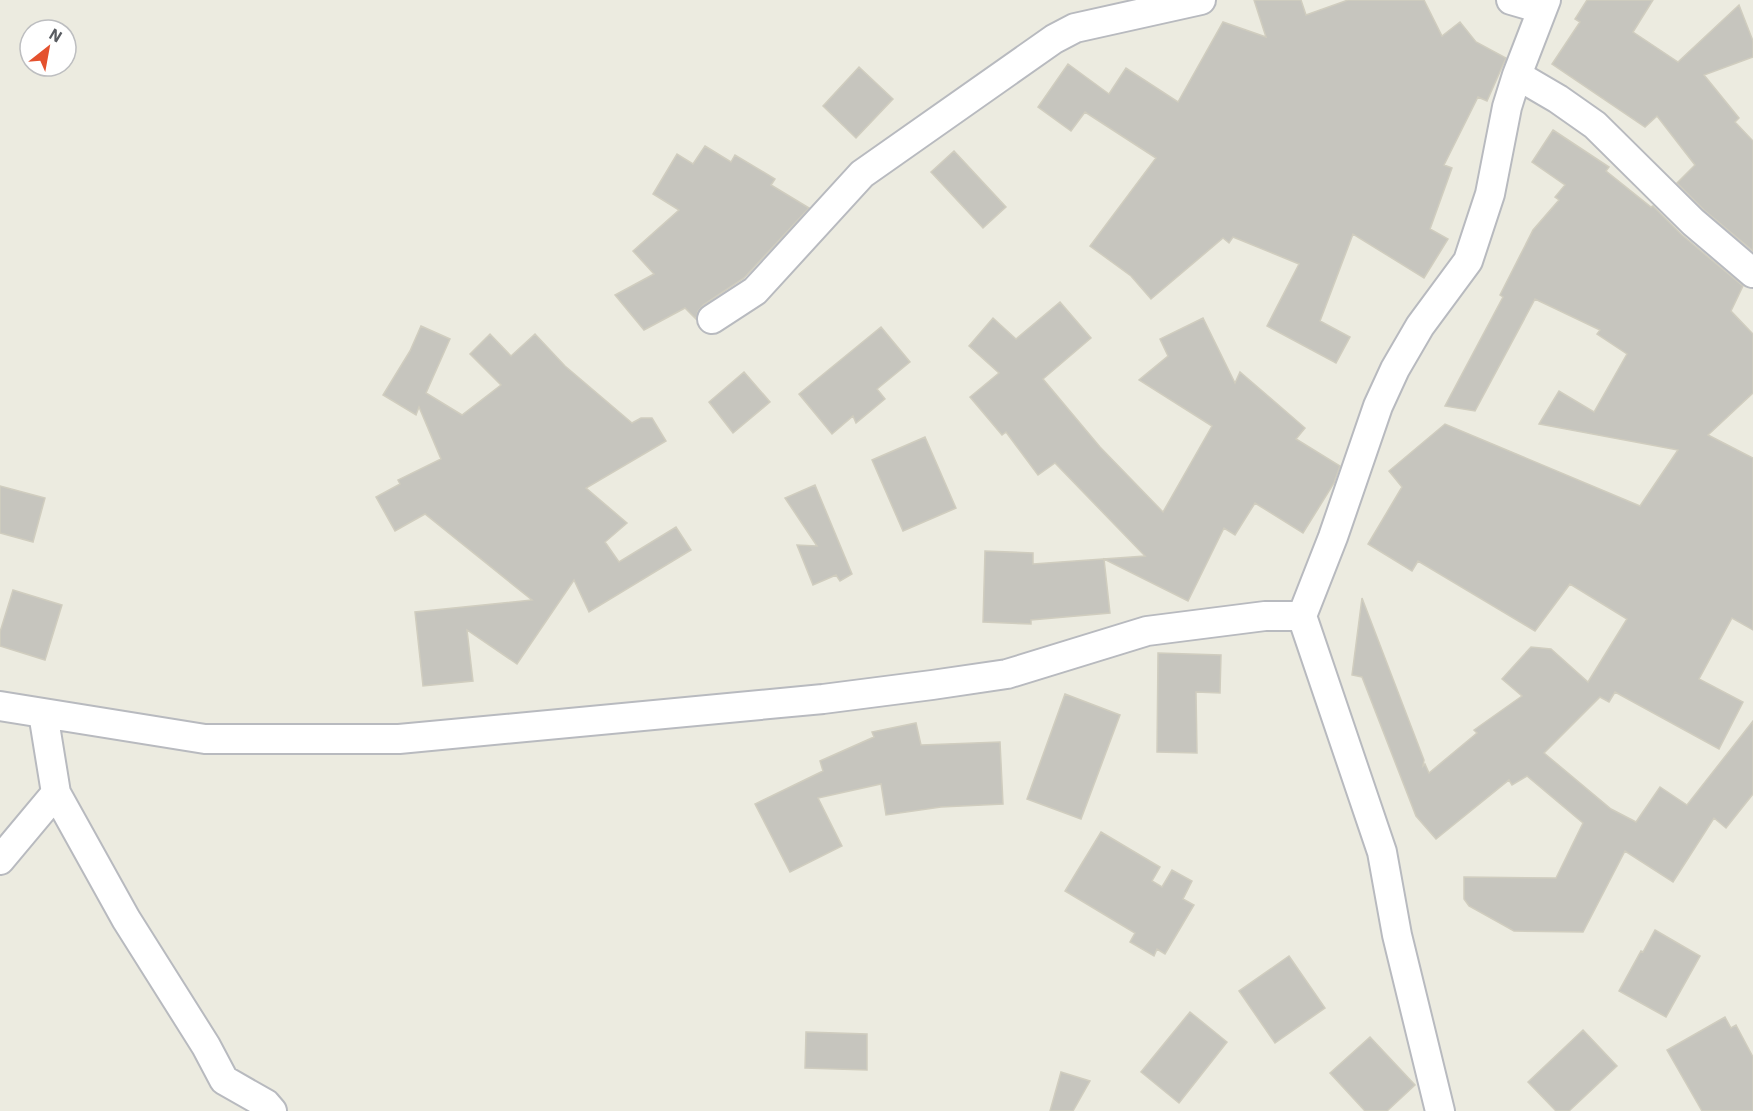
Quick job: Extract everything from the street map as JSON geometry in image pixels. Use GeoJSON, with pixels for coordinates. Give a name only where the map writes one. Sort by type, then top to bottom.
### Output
{"type":"FeatureCollection","features":[{"type":"Feature","properties":{"kind":"street"},"geometry":{"type":"LineString","coordinates":[[712,319],[755,291],[862,174],[1054,39],[1076,28],[1201,0]]}},
{"type":"Feature","properties":{"kind":"street"},"geometry":{"type":"LineString","coordinates":[[1440,1111],[1397,935],[1382,852],[1302,616],[1333,537],[1378,406],[1395,369],[1420,326],[1468,261],[1490,194],[1507,106],[1544,5],[1511,0]]}},
{"type":"Feature","properties":{"kind":"street"},"geometry":{"type":"LineString","coordinates":[[1517,75],[1558,99],[1595,125],[1693,222],[1753,273]]}},
{"type":"Feature","properties":{"kind":"street"},"geometry":{"type":"LineString","coordinates":[[0,706],[205,739],[399,740],[823,699],[921,687],[1007,674],[1147,631],[1265,616],[1302,616]]}},
{"type":"Feature","properties":{"kind":"street"},"geometry":{"type":"LineString","coordinates":[[43,713],[56,793],[126,919],[206,1046],[224,1080],[266,1104],[272,1111]]}},
{"type":"Feature","properties":{"kind":"street"},"geometry":{"type":"LineString","coordinates":[[0,860],[56,793]]}},
{"type":"Feature","properties":{"kind":"building"},"geometry":{"type":"Polygon","coordinates":[[[1254,0],[1301,0],[1306,15],[1348,0],[1424,0],[1442,36],[1460,22],[1476,42],[1506,58],[1487,101],[1478,97],[1444,165],[1452,168],[1430,229],[1448,239],[1424,278],[1353,234],[1320,321],[1350,337],[1336,363],[1267,326],[1299,264],[1233,237],[1229,243],[1223,238],[1151,299],[1131,276],[1090,246],[1156,158],[1085,112],[1071,131],[1038,107],[1068,64],[1109,94],[1126,68],[1178,102],[1223,22],[1266,37],[1254,0]]]}},
{"type":"Feature","properties":{"kind":"building"},"geometry":{"type":"Polygon","coordinates":[[[1587,0],[1653,0],[1633,32],[1678,62],[1739,5],[1753,41],[1753,57],[1704,75],[1739,118],[1735,122],[1753,141],[1753,251],[1704,210],[1677,183],[1695,165],[1657,116],[1645,127],[1552,64],[1580,22],[1575,19],[1587,0]]]}},
{"type":"Feature","properties":{"kind":"building"},"geometry":{"type":"Polygon","coordinates":[[[859,67],[893,99],[856,138],[823,106],[859,67]]]}},
{"type":"Feature","properties":{"kind":"building"},"geometry":{"type":"Polygon","coordinates":[[[1553,130],[1609,167],[1606,171],[1651,207],[1653,206],[1682,235],[1743,286],[1731,311],[1753,334],[1753,393],[1708,435],[1753,458],[1753,630],[1732,618],[1699,679],[1743,702],[1719,749],[1615,692],[1609,702],[1600,697],[1544,753],[1611,809],[1636,822],[1660,787],[1687,805],[1753,721],[1753,794],[1726,828],[1714,818],[1673,882],[1625,851],[1583,932],[1514,931],[1469,906],[1464,899],[1464,877],[1556,878],[1583,823],[1527,776],[1512,785],[1509,780],[1436,839],[1416,816],[1362,677],[1352,675],[1362,598],[1424,760],[1423,766],[1425,764],[1429,773],[1477,733],[1474,730],[1522,696],[1502,679],[1531,647],[1551,649],[1588,682],[1627,619],[1570,584],[1535,631],[1418,561],[1412,571],[1368,544],[1402,487],[1389,471],[1445,424],[1640,506],[1678,450],[1539,424],[1559,391],[1594,412],[1627,354],[1597,334],[1600,330],[1535,299],[1475,411],[1445,406],[1503,297],[1500,295],[1533,230],[1559,200],[1555,197],[1565,185],[1532,162],[1553,130]]]}},
{"type":"Feature","properties":{"kind":"building"},"geometry":{"type":"Polygon","coordinates":[[[705,146],[731,162],[735,155],[775,179],[771,185],[809,208],[744,278],[703,305],[696,319],[685,308],[644,330],[615,295],[654,274],[633,251],[679,210],[653,194],[677,154],[693,164],[705,146]]]}},
{"type":"Feature","properties":{"kind":"building"},"geometry":{"type":"Polygon","coordinates":[[[954,151],[1006,207],[983,228],[931,172],[954,151]]]}},
{"type":"Feature","properties":{"kind":"building"},"geometry":{"type":"Polygon","coordinates":[[[1060,302],[1091,338],[1043,379],[1100,447],[1163,512],[1212,426],[1139,380],[1168,356],[1160,339],[1203,318],[1235,383],[1240,372],[1305,428],[1296,439],[1340,466],[1334,483],[1303,533],[1255,503],[1235,535],[1224,528],[1188,601],[1104,559],[1110,613],[1031,620],[1031,624],[983,622],[985,551],[1033,553],[1033,564],[1145,556],[1055,463],[1038,475],[1006,432],[1002,435],[970,397],[999,373],[969,346],[993,318],[1016,339],[1060,302]]]}},
{"type":"Feature","properties":{"kind":"building"},"geometry":{"type":"Polygon","coordinates":[[[421,326],[450,339],[426,393],[462,415],[501,385],[470,354],[490,334],[511,356],[535,334],[565,366],[632,423],[641,418],[652,418],[666,441],[586,488],[627,523],[605,542],[619,562],[676,527],[691,550],[589,612],[574,580],[517,664],[467,630],[473,681],[423,686],[415,612],[532,600],[425,514],[395,531],[376,497],[400,484],[398,480],[441,459],[419,407],[416,415],[383,395],[410,351],[421,326]]]}},
{"type":"Feature","properties":{"kind":"building"},"geometry":{"type":"Polygon","coordinates":[[[881,327],[910,362],[877,389],[885,399],[856,423],[853,416],[832,434],[799,394],[881,327]]]}},
{"type":"Feature","properties":{"kind":"building"},"geometry":{"type":"Polygon","coordinates":[[[744,372],[770,402],[733,433],[709,402],[744,372]]]}},
{"type":"Feature","properties":{"kind":"building"},"geometry":{"type":"Polygon","coordinates":[[[925,437],[956,508],[903,531],[872,460],[925,437]]]}},
{"type":"Feature","properties":{"kind":"building"},"geometry":{"type":"Polygon","coordinates":[[[815,485],[852,574],[840,581],[836,575],[813,585],[797,545],[817,546],[785,498],[815,485]]]}},
{"type":"Feature","properties":{"kind":"building"},"geometry":{"type":"Polygon","coordinates":[[[0,486],[45,498],[33,542],[0,533],[0,486]]]}},
{"type":"Feature","properties":{"kind":"building"},"geometry":{"type":"Polygon","coordinates":[[[13,590],[62,605],[45,660],[0,646],[0,632],[13,590]]]}},
{"type":"Feature","properties":{"kind":"building"},"geometry":{"type":"Polygon","coordinates":[[[1158,653],[1221,655],[1220,693],[1196,692],[1197,753],[1157,752],[1158,653]]]}},
{"type":"Feature","properties":{"kind":"building"},"geometry":{"type":"Polygon","coordinates":[[[1065,694],[1120,715],[1081,819],[1027,799],[1065,694]]]}},
{"type":"Feature","properties":{"kind":"building"},"geometry":{"type":"Polygon","coordinates":[[[916,723],[921,745],[1000,742],[1003,804],[941,807],[886,815],[881,784],[818,798],[842,846],[790,872],[755,804],[823,771],[820,761],[874,737],[872,732],[916,723]]]}},
{"type":"Feature","properties":{"kind":"building"},"geometry":{"type":"Polygon","coordinates":[[[1101,832],[1160,867],[1152,881],[1162,887],[1172,870],[1192,881],[1183,899],[1194,905],[1165,954],[1157,949],[1154,956],[1130,942],[1135,933],[1065,891],[1101,832]]]}},
{"type":"Feature","properties":{"kind":"building"},"geometry":{"type":"Polygon","coordinates":[[[1655,930],[1700,956],[1666,1017],[1619,991],[1655,930]]]}},
{"type":"Feature","properties":{"kind":"building"},"geometry":{"type":"Polygon","coordinates":[[[1289,956],[1325,1008],[1275,1043],[1239,991],[1289,956]]]}},
{"type":"Feature","properties":{"kind":"building"},"geometry":{"type":"Polygon","coordinates":[[[1190,1012],[1227,1042],[1179,1103],[1141,1072],[1190,1012]]]}},
{"type":"Feature","properties":{"kind":"building"},"geometry":{"type":"Polygon","coordinates":[[[1725,1017],[1731,1028],[1736,1025],[1753,1057],[1753,1111],[1702,1111],[1667,1050],[1725,1017]]]}},
{"type":"Feature","properties":{"kind":"building"},"geometry":{"type":"Polygon","coordinates":[[[1583,1030],[1617,1066],[1569,1111],[1556,1111],[1528,1082],[1583,1030]]]}},
{"type":"Feature","properties":{"kind":"building"},"geometry":{"type":"Polygon","coordinates":[[[806,1032],[867,1034],[867,1070],[805,1068],[806,1032]]]}},
{"type":"Feature","properties":{"kind":"building"},"geometry":{"type":"Polygon","coordinates":[[[1370,1037],[1415,1085],[1387,1111],[1365,1111],[1330,1073],[1370,1037]]]}},
{"type":"Feature","properties":{"kind":"building"},"geometry":{"type":"Polygon","coordinates":[[[1061,1072],[1090,1081],[1073,1111],[1050,1111],[1061,1072]]]}}]}
